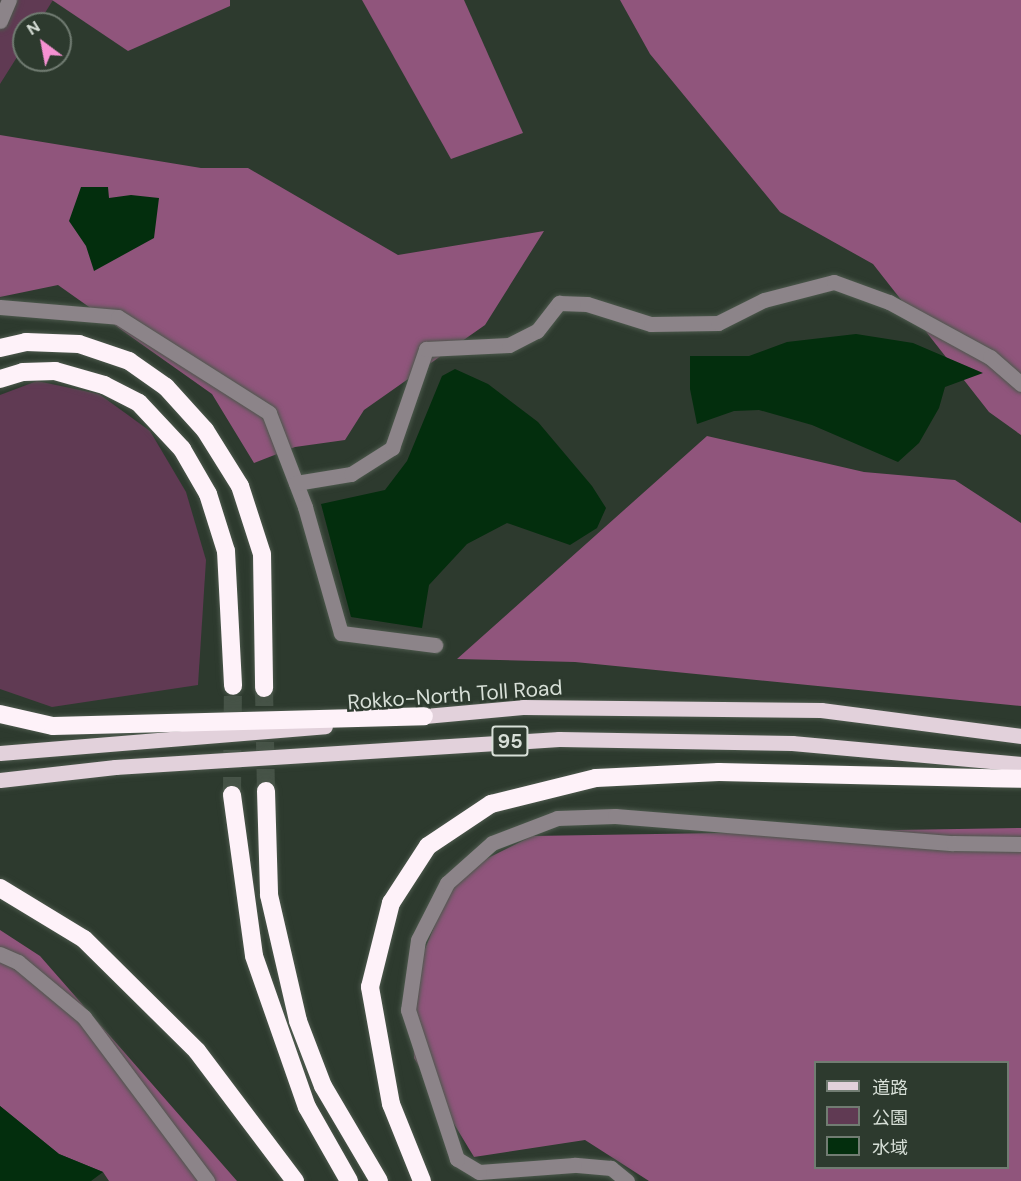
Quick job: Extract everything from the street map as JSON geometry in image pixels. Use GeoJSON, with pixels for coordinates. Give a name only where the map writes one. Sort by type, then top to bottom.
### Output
{"type":"FeatureCollection","features":[{"type":"Feature","properties":{"kind":"highway"},"geometry":{"type":"LineString","coordinates":[[0,348],[26,342],[79,344],[129,361],[166,387],[205,430],[240,486],[262,554],[264,688]]}},
{"type":"Feature","properties":{"kind":"highway"},"geometry":{"type":"LineString","coordinates":[[0,379],[23,372],[55,370],[104,385],[139,404],[182,449],[207,494],[226,551],[233,686]]}},
{"type":"Feature","properties":{"kind":"highway"},"geometry":{"type":"LineString","coordinates":[[0,714],[53,726],[424,716]]}},
{"type":"Feature","properties":{"kind":"highway"},"geometry":{"type":"LineString","coordinates":[[422,1181],[391,1104],[370,987],[391,903],[428,846],[491,804],[596,778],[708,772],[1021,779]]}},
{"type":"Feature","properties":{"kind":"highway"},"geometry":{"type":"LineString","coordinates":[[267,791],[269,895],[298,1022],[323,1086],[379,1181]]}},
{"type":"Feature","properties":{"kind":"highway"},"geometry":{"type":"LineString","coordinates":[[232,795],[254,956],[308,1107],[349,1181]]}},
{"type":"Feature","properties":{"kind":"highway"},"geometry":{"type":"LineString","coordinates":[[0,888],[84,939],[181,1035],[295,1181]]}},
{"type":"Feature","properties":{"kind":"main road","name":"Rokko-North Toll Road"},"geometry":{"type":"LineString","coordinates":[[0,753],[523,707],[821,710],[1021,736]]}},
{"type":"Feature","properties":{"kind":"main road","name":"95"},"geometry":{"type":"LineString","coordinates":[[0,780],[115,767],[559,739],[792,743],[1021,764]]}},
{"type":"Feature","properties":{"kind":"street"},"geometry":{"type":"LineString","coordinates":[[0,21],[9,0]]}},
{"type":"Feature","properties":{"kind":"street"},"geometry":{"type":"LineString","coordinates":[[296,483],[351,474],[392,448],[426,349],[508,345],[537,331],[559,303],[587,304],[651,324],[718,323],[764,300],[834,282],[889,302],[990,357],[1021,384]]}},
{"type":"Feature","properties":{"kind":"street"},"geometry":{"type":"LineString","coordinates":[[0,307],[118,317],[269,413],[296,483],[341,633],[435,645]]}},
{"type":"Feature","properties":{"kind":"street"},"geometry":{"type":"LineString","coordinates":[[627,1181],[611,1168],[574,1165],[479,1172],[457,1159],[408,1010],[418,940],[447,883],[492,843],[557,818],[615,816],[953,843],[1021,844]]}},
{"type":"Feature","properties":{"kind":"street"},"geometry":{"type":"LineString","coordinates":[[0,954],[18,962],[84,1017],[207,1181]]}},
{"type":"Feature","properties":{"kind":"green space"},"geometry":{"type":"Polygon","coordinates":[[[0,0],[53,0],[46,12],[12,12],[12,65],[0,84],[0,0]]]}},
{"type":"Feature","properties":{"kind":"green space"},"geometry":{"type":"Polygon","coordinates":[[[37,381],[99,394],[150,431],[186,492],[206,560],[198,685],[52,707],[0,689],[0,395],[37,381]]]}},
{"type":"Feature","properties":{"kind":"shaded area"},"geometry":{"type":"Polygon","coordinates":[[[52,0],[230,0],[230,6],[128,51],[52,0]]]}},
{"type":"Feature","properties":{"kind":"shaded area"},"geometry":{"type":"Polygon","coordinates":[[[362,0],[464,0],[523,133],[451,159],[362,0]]]}},
{"type":"Feature","properties":{"kind":"shaded area"},"geometry":{"type":"Polygon","coordinates":[[[620,0],[1021,0],[1021,435],[989,412],[873,264],[780,212],[650,54],[620,0]]]}},
{"type":"Feature","properties":{"kind":"shaded area"},"geometry":{"type":"Polygon","coordinates":[[[0,135],[201,168],[248,168],[398,255],[544,231],[485,325],[364,410],[345,440],[295,447],[254,463],[212,394],[58,285],[0,297],[0,135]]]}},
{"type":"Feature","properties":{"kind":"shaded area"},"geometry":{"type":"Polygon","coordinates":[[[707,436],[864,472],[955,480],[1021,523],[1021,706],[575,662],[457,659],[707,436]]]}},
{"type":"Feature","properties":{"kind":"shaded area"},"geometry":{"type":"Polygon","coordinates":[[[1021,828],[1021,1181],[649,1181],[585,1140],[474,1157],[414,1058],[412,980],[456,874],[532,836],[1021,828]]]}},
{"type":"Feature","properties":{"kind":"shaded area"},"geometry":{"type":"Polygon","coordinates":[[[0,930],[40,956],[237,1181],[109,1181],[103,1172],[59,1154],[0,1106],[0,930]]]}},
{"type":"Feature","properties":{"kind":"water"},"geometry":{"type":"Polygon","coordinates":[[[81,187],[108,187],[109,198],[131,195],[159,198],[154,238],[94,271],[86,246],[69,221],[81,187]]]}},
{"type":"Feature","properties":{"kind":"water"},"geometry":{"type":"Polygon","coordinates":[[[856,334],[913,343],[983,373],[945,387],[939,408],[919,443],[898,462],[812,425],[759,410],[734,411],[697,424],[690,389],[690,356],[749,356],[787,342],[856,334]]]}},
{"type":"Feature","properties":{"kind":"water"},"geometry":{"type":"Polygon","coordinates":[[[455,369],[488,384],[538,422],[592,486],[606,508],[597,528],[570,545],[507,523],[467,544],[429,585],[422,628],[351,617],[321,504],[385,490],[407,461],[442,376],[455,369]]]}},
{"type":"Feature","properties":{"kind":"water"},"geometry":{"type":"Polygon","coordinates":[[[0,1106],[59,1154],[103,1172],[91,1181],[0,1181],[0,1106]]]}},
{"type":"Feature","properties":{"kind":"tunnel"},"geometry":{"type":"LineString","coordinates":[[232,795],[233,686]]}},
{"type":"Feature","properties":{"kind":"tunnel"},"geometry":{"type":"LineString","coordinates":[[264,688],[266,791]]}}]}
